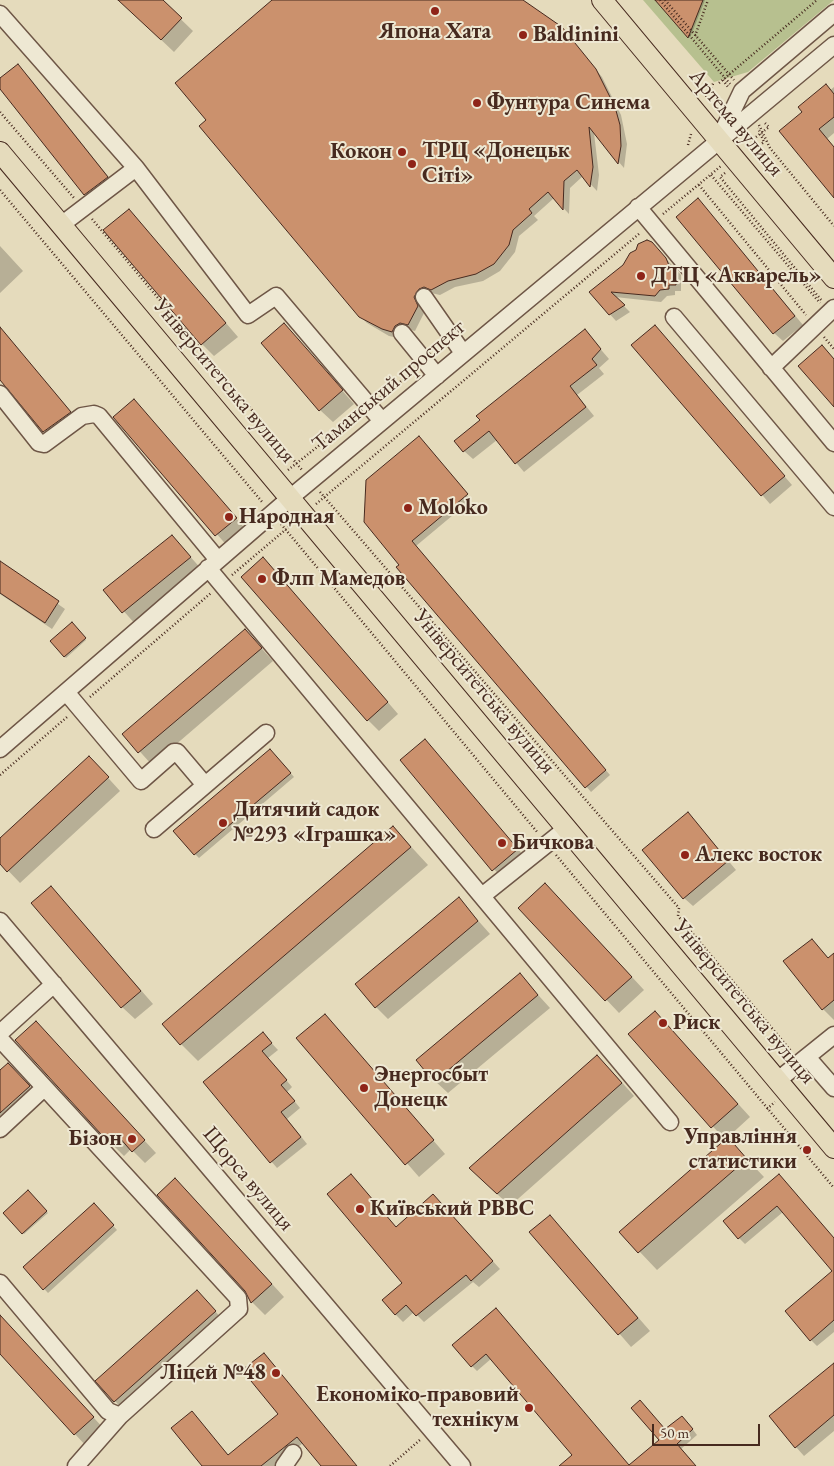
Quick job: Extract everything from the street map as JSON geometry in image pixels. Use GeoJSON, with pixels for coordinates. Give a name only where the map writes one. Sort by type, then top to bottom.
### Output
{"type":"FeatureCollection","features":[{"type":"Feature","properties":{"kind":"main road","name":"Артема вулиця"},"geometry":{"type":"LineString","coordinates":[[602,0],[834,278]]}},
{"type":"Feature","properties":{"kind":"main road","name":"Університетська вулиця"},"geometry":{"type":"LineString","coordinates":[[0,152],[834,1148]]}},
{"type":"Feature","properties":{"kind":"street","name":"Таманський проспект"},"geometry":{"type":"LineString","coordinates":[[719,139],[742,91],[834,13]]}},
{"type":"Feature","properties":{"kind":"street"},"geometry":{"type":"LineString","coordinates":[[0,14],[136,168],[248,315],[276,296],[382,421]]}},
{"type":"Feature","properties":{"kind":"street","name":"Таманський проспект"},"geometry":{"type":"LineString","coordinates":[[0,749],[311,480],[834,45]]}},
{"type":"Feature","properties":{"kind":"street"},"geometry":{"type":"LineString","coordinates":[[61,224],[136,168]]}},
{"type":"Feature","properties":{"kind":"street"},"geometry":{"type":"LineString","coordinates":[[638,207],[834,443]]}},
{"type":"Feature","properties":{"kind":"street"},"geometry":{"type":"LineString","coordinates":[[424,297],[463,354]]}},
{"type":"Feature","properties":{"kind":"street"},"geometry":{"type":"LineString","coordinates":[[771,368],[831,310]]}},
{"type":"Feature","properties":{"kind":"street"},"geometry":{"type":"LineString","coordinates":[[674,317],[834,507]]}},
{"type":"Feature","properties":{"kind":"street"},"geometry":{"type":"LineString","coordinates":[[402,333],[437,376]]}},
{"type":"Feature","properties":{"kind":"street"},"geometry":{"type":"LineString","coordinates":[[0,394],[39,443],[44,444],[82,416],[94,414],[99,416],[213,564],[222,584],[670,1122]]}},
{"type":"Feature","properties":{"kind":"street"},"geometry":{"type":"LineString","coordinates":[[66,692],[141,781],[174,752],[177,752],[205,785]]}},
{"type":"Feature","properties":{"kind":"street"},"geometry":{"type":"LineString","coordinates":[[154,829],[266,733]]}},
{"type":"Feature","properties":{"kind":"street"},"geometry":{"type":"LineString","coordinates":[[482,896],[567,828]]}},
{"type":"Feature","properties":{"kind":"street","name":"Щорса вулиця"},"geometry":{"type":"LineString","coordinates":[[0,921],[462,1466]]}},
{"type":"Feature","properties":{"kind":"street"},"geometry":{"type":"LineString","coordinates":[[0,1033],[54,984]]}},
{"type":"Feature","properties":{"kind":"street"},"geometry":{"type":"LineString","coordinates":[[778,1080],[834,1035]]}},
{"type":"Feature","properties":{"kind":"street"},"geometry":{"type":"LineString","coordinates":[[0,1039],[238,1298],[239,1309],[120,1416],[76,1466]]}},
{"type":"Feature","properties":{"kind":"street"},"geometry":{"type":"LineString","coordinates":[[804,1060],[834,1088]]}},
{"type":"Feature","properties":{"kind":"street"},"geometry":{"type":"LineString","coordinates":[[0,1129],[44,1088]]}},
{"type":"Feature","properties":{"kind":"street"},"geometry":{"type":"LineString","coordinates":[[1,1287],[108,1411],[120,1416]]}},
{"type":"Feature","properties":{"kind":"path"},"geometry":{"type":"LineString","coordinates":[[665,0],[735,81]]}},
{"type":"Feature","properties":{"kind":"path"},"geometry":{"type":"LineString","coordinates":[[695,36],[708,0]]}},
{"type":"Feature","properties":{"kind":"path"},"geometry":{"type":"LineString","coordinates":[[719,83],[817,0]]}},
{"type":"Feature","properties":{"kind":"path"},"geometry":{"type":"LineString","coordinates":[[0,112],[83,208],[324,497],[679,908],[678,916],[804,1060]]}},
{"type":"Feature","properties":{"kind":"path"},"geometry":{"type":"LineString","coordinates":[[756,137],[769,127]]}},
{"type":"Feature","properties":{"kind":"path"},"geometry":{"type":"LineString","coordinates":[[758,128],[764,142],[758,146]]}},
{"type":"Feature","properties":{"kind":"path"},"geometry":{"type":"LineString","coordinates":[[682,151],[689,144],[691,133]]}},
{"type":"Feature","properties":{"kind":"path"},"geometry":{"type":"LineString","coordinates":[[0,775],[286,529],[721,166]]}},
{"type":"Feature","properties":{"kind":"path"},"geometry":{"type":"LineString","coordinates":[[711,175],[831,310]]}},
{"type":"Feature","properties":{"kind":"path"},"geometry":{"type":"LineString","coordinates":[[699,185],[834,349]]}},
{"type":"Feature","properties":{"kind":"path"},"geometry":{"type":"LineString","coordinates":[[0,190],[286,529],[834,1188]]}},
{"type":"Feature","properties":{"kind":"path"},"geometry":{"type":"LineString","coordinates":[[255,494],[426,362]]}},
{"type":"Feature","properties":{"kind":"path"},"geometry":{"type":"LineString","coordinates":[[390,1466],[432,1430]]}},
{"type":"Feature","properties":{"kind":"green space"},"geometry":{"type":"Polygon","coordinates":[[[643,0],[834,0],[748,72],[714,82],[643,0]]]}},
{"type":"Feature","properties":{"kind":"building"},"geometry":{"type":"Polygon","coordinates":[[[118,0],[163,0],[182,18],[161,40],[118,0]]]}},
{"type":"Feature","properties":{"kind":"building","name":"ТРЦ «Донецьк Сіті»"},"geometry":{"type":"Polygon","coordinates":[[[272,0],[523,0],[562,27],[596,69],[615,107],[620,125],[621,146],[618,164],[589,127],[593,167],[590,187],[577,170],[564,181],[563,210],[548,192],[529,209],[532,213],[513,230],[509,245],[494,264],[476,274],[448,281],[431,290],[424,287],[419,289],[414,297],[418,306],[408,325],[400,323],[395,326],[392,332],[382,329],[359,317],[199,126],[206,120],[175,83],[272,0]]]}},
{"type":"Feature","properties":{"kind":"building"},"geometry":{"type":"Polygon","coordinates":[[[655,0],[703,0],[688,38],[655,0]]]}},
{"type":"Feature","properties":{"kind":"building"},"geometry":{"type":"Polygon","coordinates":[[[18,64],[108,177],[84,195],[0,89],[0,78],[18,64]]]}},
{"type":"Feature","properties":{"kind":"building"},"geometry":{"type":"Polygon","coordinates":[[[826,84],[834,94],[834,117],[819,129],[834,147],[834,198],[779,131],[802,112],[798,107],[826,84]]]}},
{"type":"Feature","properties":{"kind":"building"},"geometry":{"type":"Polygon","coordinates":[[[698,198],[795,316],[773,334],[676,217],[698,198]]]}},
{"type":"Feature","properties":{"kind":"building"},"geometry":{"type":"Polygon","coordinates":[[[129,209],[226,323],[201,345],[103,230],[129,209]]]}},
{"type":"Feature","properties":{"kind":"building","name":"ДТЦ «Акварель»"},"geometry":{"type":"Polygon","coordinates":[[[647,240],[652,242],[666,258],[670,268],[675,268],[676,285],[669,285],[669,289],[660,290],[655,296],[611,292],[625,305],[609,315],[589,292],[623,265],[630,253],[636,250],[638,244],[647,240]]]}},
{"type":"Feature","properties":{"kind":"building"},"geometry":{"type":"Polygon","coordinates":[[[284,323],[343,390],[319,411],[261,343],[284,323]]]}},
{"type":"Feature","properties":{"kind":"building"},"geometry":{"type":"Polygon","coordinates":[[[655,325],[785,476],[761,496],[631,345],[655,325]]]}},
{"type":"Feature","properties":{"kind":"building"},"geometry":{"type":"Polygon","coordinates":[[[0,327],[71,412],[43,432],[0,380],[0,327]]]}},
{"type":"Feature","properties":{"kind":"building"},"geometry":{"type":"Polygon","coordinates":[[[585,329],[601,349],[592,359],[597,365],[570,386],[586,407],[515,464],[489,431],[463,452],[454,441],[480,420],[476,416],[585,329]]]}},
{"type":"Feature","properties":{"kind":"building"},"geometry":{"type":"Polygon","coordinates":[[[822,345],[834,359],[834,407],[798,366],[822,345]]]}},
{"type":"Feature","properties":{"kind":"building"},"geometry":{"type":"Polygon","coordinates":[[[134,399],[237,518],[215,536],[113,417],[134,399]]]}},
{"type":"Feature","properties":{"kind":"building"},"geometry":{"type":"Polygon","coordinates":[[[419,436],[468,494],[412,541],[606,770],[585,788],[396,567],[399,565],[364,522],[366,480],[419,436]]]}},
{"type":"Feature","properties":{"kind":"building"},"geometry":{"type":"Polygon","coordinates":[[[172,535],[191,557],[122,613],[103,590],[172,535]]]}},
{"type":"Feature","properties":{"kind":"building"},"geometry":{"type":"Polygon","coordinates":[[[263,557],[388,702],[367,721],[241,577],[263,557]]]}},
{"type":"Feature","properties":{"kind":"building"},"geometry":{"type":"Polygon","coordinates":[[[0,561],[59,601],[45,623],[0,593],[0,561]]]}},
{"type":"Feature","properties":{"kind":"building"},"geometry":{"type":"Polygon","coordinates":[[[72,622],[86,638],[64,657],[50,641],[72,622]]]}},
{"type":"Feature","properties":{"kind":"building"},"geometry":{"type":"Polygon","coordinates":[[[245,629],[262,648],[138,753],[122,734],[245,629]]]}},
{"type":"Feature","properties":{"kind":"building"},"geometry":{"type":"Polygon","coordinates":[[[425,739],[518,849],[492,871],[400,760],[425,739]]]}},
{"type":"Feature","properties":{"kind":"building"},"geometry":{"type":"Polygon","coordinates":[[[270,749],[291,773],[194,855],[173,831],[270,749]]]}},
{"type":"Feature","properties":{"kind":"building"},"geometry":{"type":"Polygon","coordinates":[[[89,756],[109,777],[7,872],[0,864],[0,838],[89,756]]]}},
{"type":"Feature","properties":{"kind":"building","name":"Алекс восток"},"geometry":{"type":"Polygon","coordinates":[[[688,812],[728,861],[683,899],[642,850],[688,812]]]}},
{"type":"Feature","properties":{"kind":"building"},"geometry":{"type":"Polygon","coordinates":[[[393,826],[411,847],[180,1045],[162,1024],[393,826]]]}},
{"type":"Feature","properties":{"kind":"building"},"geometry":{"type":"Polygon","coordinates":[[[545,883],[632,977],[605,1001],[518,908],[545,883]]]}},
{"type":"Feature","properties":{"kind":"building"},"geometry":{"type":"Polygon","coordinates":[[[51,886],[141,991],[121,1008],[31,903],[51,886]]]}},
{"type":"Feature","properties":{"kind":"building"},"geometry":{"type":"Polygon","coordinates":[[[459,897],[478,921],[375,1008],[355,984],[459,897]]]}},
{"type":"Feature","properties":{"kind":"building"},"geometry":{"type":"Polygon","coordinates":[[[812,939],[828,958],[834,953],[834,1000],[822,1010],[783,961],[812,939]]]}},
{"type":"Feature","properties":{"kind":"building"},"geometry":{"type":"Polygon","coordinates":[[[520,973],[538,995],[434,1082],[416,1060],[520,973]]]}},
{"type":"Feature","properties":{"kind":"building"},"geometry":{"type":"Polygon","coordinates":[[[655,1011],[738,1104],[711,1128],[628,1034],[655,1011]]]}},
{"type":"Feature","properties":{"kind":"building"},"geometry":{"type":"Polygon","coordinates":[[[325,1014],[434,1140],[405,1165],[296,1038],[325,1014]]]}},
{"type":"Feature","properties":{"kind":"building"},"geometry":{"type":"Polygon","coordinates":[[[36,1021],[145,1140],[132,1152],[119,1137],[111,1145],[15,1040],[36,1021]]]}},
{"type":"Feature","properties":{"kind":"building"},"geometry":{"type":"Polygon","coordinates":[[[263,1032],[272,1043],[262,1051],[287,1080],[281,1085],[295,1101],[281,1112],[301,1137],[270,1163],[203,1082],[263,1032]]]}},
{"type":"Feature","properties":{"kind":"building"},"geometry":{"type":"Polygon","coordinates":[[[597,1055],[622,1083],[497,1194],[469,1168],[597,1055]]]}},
{"type":"Feature","properties":{"kind":"building"},"geometry":{"type":"Polygon","coordinates":[[[8,1063],[30,1086],[0,1113],[0,1070],[8,1063]]]}},
{"type":"Feature","properties":{"kind":"building"},"geometry":{"type":"Polygon","coordinates":[[[728,1137],[747,1159],[638,1253],[619,1232],[728,1137]]]}},
{"type":"Feature","properties":{"kind":"building"},"geometry":{"type":"Polygon","coordinates":[[[351,1174],[396,1227],[433,1194],[493,1261],[471,1281],[466,1275],[416,1316],[406,1305],[395,1315],[382,1300],[402,1283],[327,1194],[351,1174]]]}},
{"type":"Feature","properties":{"kind":"building"},"geometry":{"type":"Polygon","coordinates":[[[779,1174],[834,1238],[834,1320],[810,1341],[785,1311],[832,1271],[777,1206],[738,1239],[723,1221],[779,1174]]]}},
{"type":"Feature","properties":{"kind":"building"},"geometry":{"type":"Polygon","coordinates":[[[175,1178],[272,1284],[251,1303],[245,1291],[157,1195],[175,1178]]]}},
{"type":"Feature","properties":{"kind":"building"},"geometry":{"type":"Polygon","coordinates":[[[28,1190],[47,1211],[22,1234],[3,1213],[28,1190]]]}},
{"type":"Feature","properties":{"kind":"building"},"geometry":{"type":"Polygon","coordinates":[[[94,1203],[114,1225],[43,1290],[23,1267],[94,1203]]]}},
{"type":"Feature","properties":{"kind":"building"},"geometry":{"type":"Polygon","coordinates":[[[550,1215],[638,1318],[618,1335],[529,1232],[550,1215]]]}},
{"type":"Feature","properties":{"kind":"building"},"geometry":{"type":"Polygon","coordinates":[[[197,1290],[216,1311],[114,1402],[95,1381],[197,1290]]]}},
{"type":"Feature","properties":{"kind":"building"},"geometry":{"type":"Polygon","coordinates":[[[496,1308],[629,1465],[659,1440],[631,1408],[640,1400],[665,1429],[682,1416],[693,1429],[677,1444],[696,1466],[559,1466],[572,1455],[486,1354],[471,1367],[452,1345],[496,1308]]]}},
{"type":"Feature","properties":{"kind":"building"},"geometry":{"type":"Polygon","coordinates":[[[0,1315],[94,1417],[74,1435],[0,1354],[0,1315]]]}},
{"type":"Feature","properties":{"kind":"building"},"geometry":{"type":"Polygon","coordinates":[[[264,1353],[357,1466],[321,1466],[297,1437],[261,1466],[202,1466],[171,1428],[192,1411],[228,1455],[278,1414],[242,1370],[264,1353]]]}},
{"type":"Feature","properties":{"kind":"building"},"geometry":{"type":"Polygon","coordinates":[[[834,1363],[834,1415],[795,1448],[769,1416],[834,1363]]]}},
{"type":"Feature","properties":{"kind":"place","name":"Япона Хата"},"geometry":{"type":"Point","coordinates":[435,11]}},
{"type":"Feature","properties":{"kind":"place","name":"Baldinini"},"geometry":{"type":"Point","coordinates":[523,35]}},
{"type":"Feature","properties":{"kind":"place","name":"Фунтура Синема"},"geometry":{"type":"Point","coordinates":[477,103]}},
{"type":"Feature","properties":{"kind":"place","name":"Кокон"},"geometry":{"type":"Point","coordinates":[402,152]}},
{"type":"Feature","properties":{"kind":"place","name":"ТРЦ «Донецьк Сіті»"},"geometry":{"type":"Point","coordinates":[412,164]}},
{"type":"Feature","properties":{"kind":"place","name":"ДТЦ «Акварель»"},"geometry":{"type":"Point","coordinates":[641,276]}},
{"type":"Feature","properties":{"kind":"place","name":"Moloko"},"geometry":{"type":"Point","coordinates":[408,508]}},
{"type":"Feature","properties":{"kind":"place","name":"Народная"},"geometry":{"type":"Point","coordinates":[229,517]}},
{"type":"Feature","properties":{"kind":"place","name":"Флп Мамедов"},"geometry":{"type":"Point","coordinates":[262,579]}},
{"type":"Feature","properties":{"kind":"place","name":"Дитячий садок №293 «Іграшка»"},"geometry":{"type":"Point","coordinates":[223,823]}},
{"type":"Feature","properties":{"kind":"place","name":"Бичкова"},"geometry":{"type":"Point","coordinates":[502,843]}},
{"type":"Feature","properties":{"kind":"place","name":"Алекс восток"},"geometry":{"type":"Point","coordinates":[685,855]}},
{"type":"Feature","properties":{"kind":"place","name":"Риск"},"geometry":{"type":"Point","coordinates":[663,1023]}},
{"type":"Feature","properties":{"kind":"place","name":"Энергосбыт Донецк"},"geometry":{"type":"Point","coordinates":[364,1088]}},
{"type":"Feature","properties":{"kind":"place","name":"Бізон"},"geometry":{"type":"Point","coordinates":[132,1139]}},
{"type":"Feature","properties":{"kind":"place","name":"Управління статистики"},"geometry":{"type":"Point","coordinates":[807,1150]}},
{"type":"Feature","properties":{"kind":"place","name":"Київський РВВС"},"geometry":{"type":"Point","coordinates":[360,1209]}},
{"type":"Feature","properties":{"kind":"place","name":"Ліцей №48"},"geometry":{"type":"Point","coordinates":[276,1373]}},
{"type":"Feature","properties":{"kind":"place","name":"Економіко-правовий технікум"},"geometry":{"type":"Point","coordinates":[529,1408]}}]}
